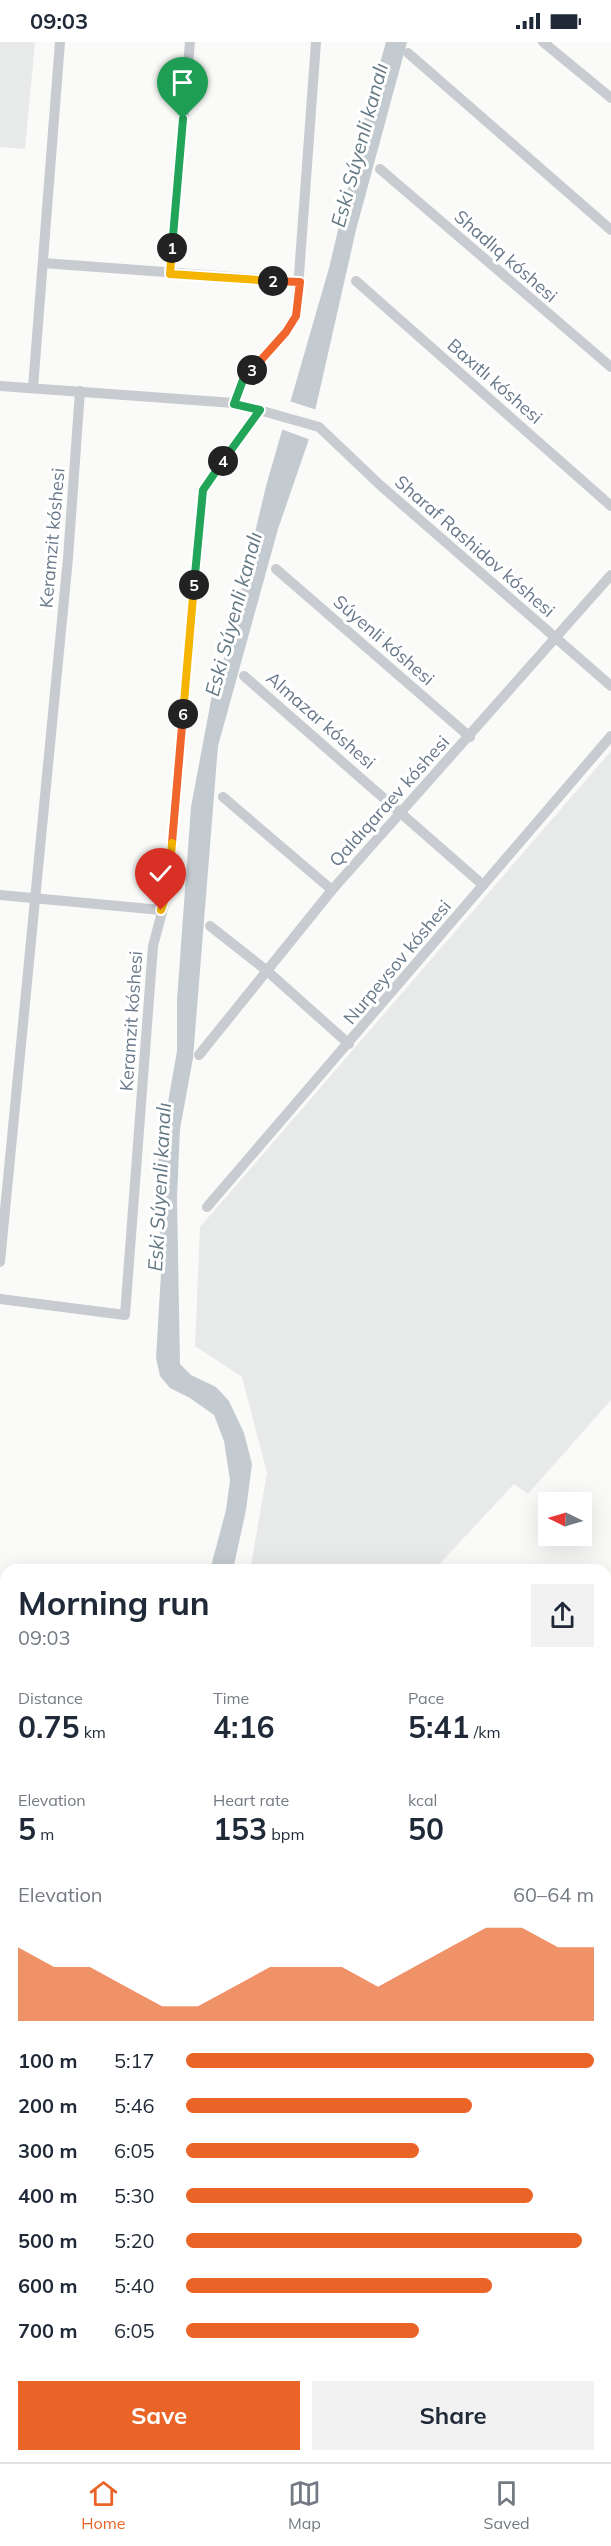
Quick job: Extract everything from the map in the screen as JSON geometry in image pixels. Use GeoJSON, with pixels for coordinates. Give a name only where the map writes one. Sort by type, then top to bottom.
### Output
{"type":"FeatureCollection","features":[{"type":"Feature","properties":{"kind":"street"},"geometry":{"type":"LineString","coordinates":[[33,388],[60,42]]}},
{"type":"Feature","properties":{"kind":"street"},"geometry":{"type":"LineString","coordinates":[[170,274],[190,42]]}},
{"type":"Feature","properties":{"kind":"street"},"geometry":{"type":"LineString","coordinates":[[234,404],[243,380],[286,332],[296,316],[316,42]]}},
{"type":"Feature","properties":{"kind":"street"},"geometry":{"type":"LineString","coordinates":[[543,42],[611,98]]}},
{"type":"Feature","properties":{"kind":"street"},"geometry":{"type":"LineString","coordinates":[[408,53],[611,230]]}},
{"type":"Feature","properties":{"kind":"street","name":"Shadlıq kóshesi"},"geometry":{"type":"LineString","coordinates":[[380,169],[611,367]]}},
{"type":"Feature","properties":{"kind":"street"},"geometry":{"type":"LineString","coordinates":[[43,263],[300,282]]}},
{"type":"Feature","properties":{"kind":"street","name":"Baxıtlı kóshesi"},"geometry":{"type":"LineString","coordinates":[[356,281],[611,506]]}},
{"type":"Feature","properties":{"kind":"street"},"geometry":{"type":"LineString","coordinates":[[0,386],[234,404],[260,410]]}},
{"type":"Feature","properties":{"kind":"street","name":"Keramzit kóshesi"},"geometry":{"type":"LineString","coordinates":[[0,1262],[36,898],[80,391]]}},
{"type":"Feature","properties":{"kind":"street","name":"Keramzit kóshesi"},"geometry":{"type":"LineString","coordinates":[[0,1299],[125,1315],[153,946],[168,890],[203,490],[260,410]]}},
{"type":"Feature","properties":{"kind":"street","name":"Sharaf Rashidov kóshesi"},"geometry":{"type":"LineString","coordinates":[[260,410],[277,413],[320,428],[380,485],[611,686]]}},
{"type":"Feature","properties":{"kind":"street","name":"Súyenli kóshesi"},"geometry":{"type":"LineString","coordinates":[[276,569],[470,737]]}},
{"type":"Feature","properties":{"kind":"street","name":"Qaldıqaraev kóshesi"},"geometry":{"type":"LineString","coordinates":[[198,1055],[332,890],[470,737],[611,575]]}},
{"type":"Feature","properties":{"kind":"street","name":"Almazar kóshesi"},"geometry":{"type":"LineString","coordinates":[[244,676],[483,885]]}},
{"type":"Feature","properties":{"kind":"street","name":"Nurpeysov kóshesi"},"geometry":{"type":"LineString","coordinates":[[207,1207],[611,736]]}},
{"type":"Feature","properties":{"kind":"street"},"geometry":{"type":"LineString","coordinates":[[223,797],[332,890]]}},
{"type":"Feature","properties":{"kind":"street"},"geometry":{"type":"LineString","coordinates":[[0,895],[161,910]]}},
{"type":"Feature","properties":{"kind":"street"},"geometry":{"type":"LineString","coordinates":[[210,926],[266,970],[349,1044]]}},
{"type":"Feature","properties":{"kind":"shaded area"},"geometry":{"type":"Polygon","coordinates":[[[0,42],[35,42],[25,149],[0,147],[0,42]]]}},
{"type":"Feature","properties":{"kind":"shaded area"},"geometry":{"type":"Polygon","coordinates":[[[611,751],[611,1400],[528,1494],[514,1484],[440,1564],[251,1564],[267,1473],[242,1377],[195,1346],[200,1227],[611,751]]]}},
{"type":"Feature","properties":{"kind":"water","name":"Eski Súyenli kanalı"},"geometry":{"type":"Polygon","coordinates":[[[386,42],[407,42],[356,230],[308,442],[278,529],[218,746],[193,1058],[180,1129],[177,1198],[180,1364],[191,1375],[216,1387],[229,1401],[244,1433],[252,1464],[246,1510],[234,1564],[212,1564],[226,1510],[230,1480],[224,1441],[214,1415],[190,1398],[170,1388],[160,1376],[156,1358],[161,1273],[158,1159],[177,1051],[177,1000],[191,807],[212,695],[228,646],[266,486],[329,268],[366,112],[386,42]]]}},
{"type":"Feature","properties":{"kind":"pier"},"geometry":{"type":"Polygon","coordinates":[[[289,401],[317,410],[311,440],[281,429],[289,401]]]}},
{"type":"Feature","properties":{"kind":"route"},"geometry":{"type":"LineString","coordinates":[[161,910],[168,890],[203,490],[260,410],[234,404],[243,380],[286,332],[296,316],[300,282],[170,274],[183,119]]}}]}
